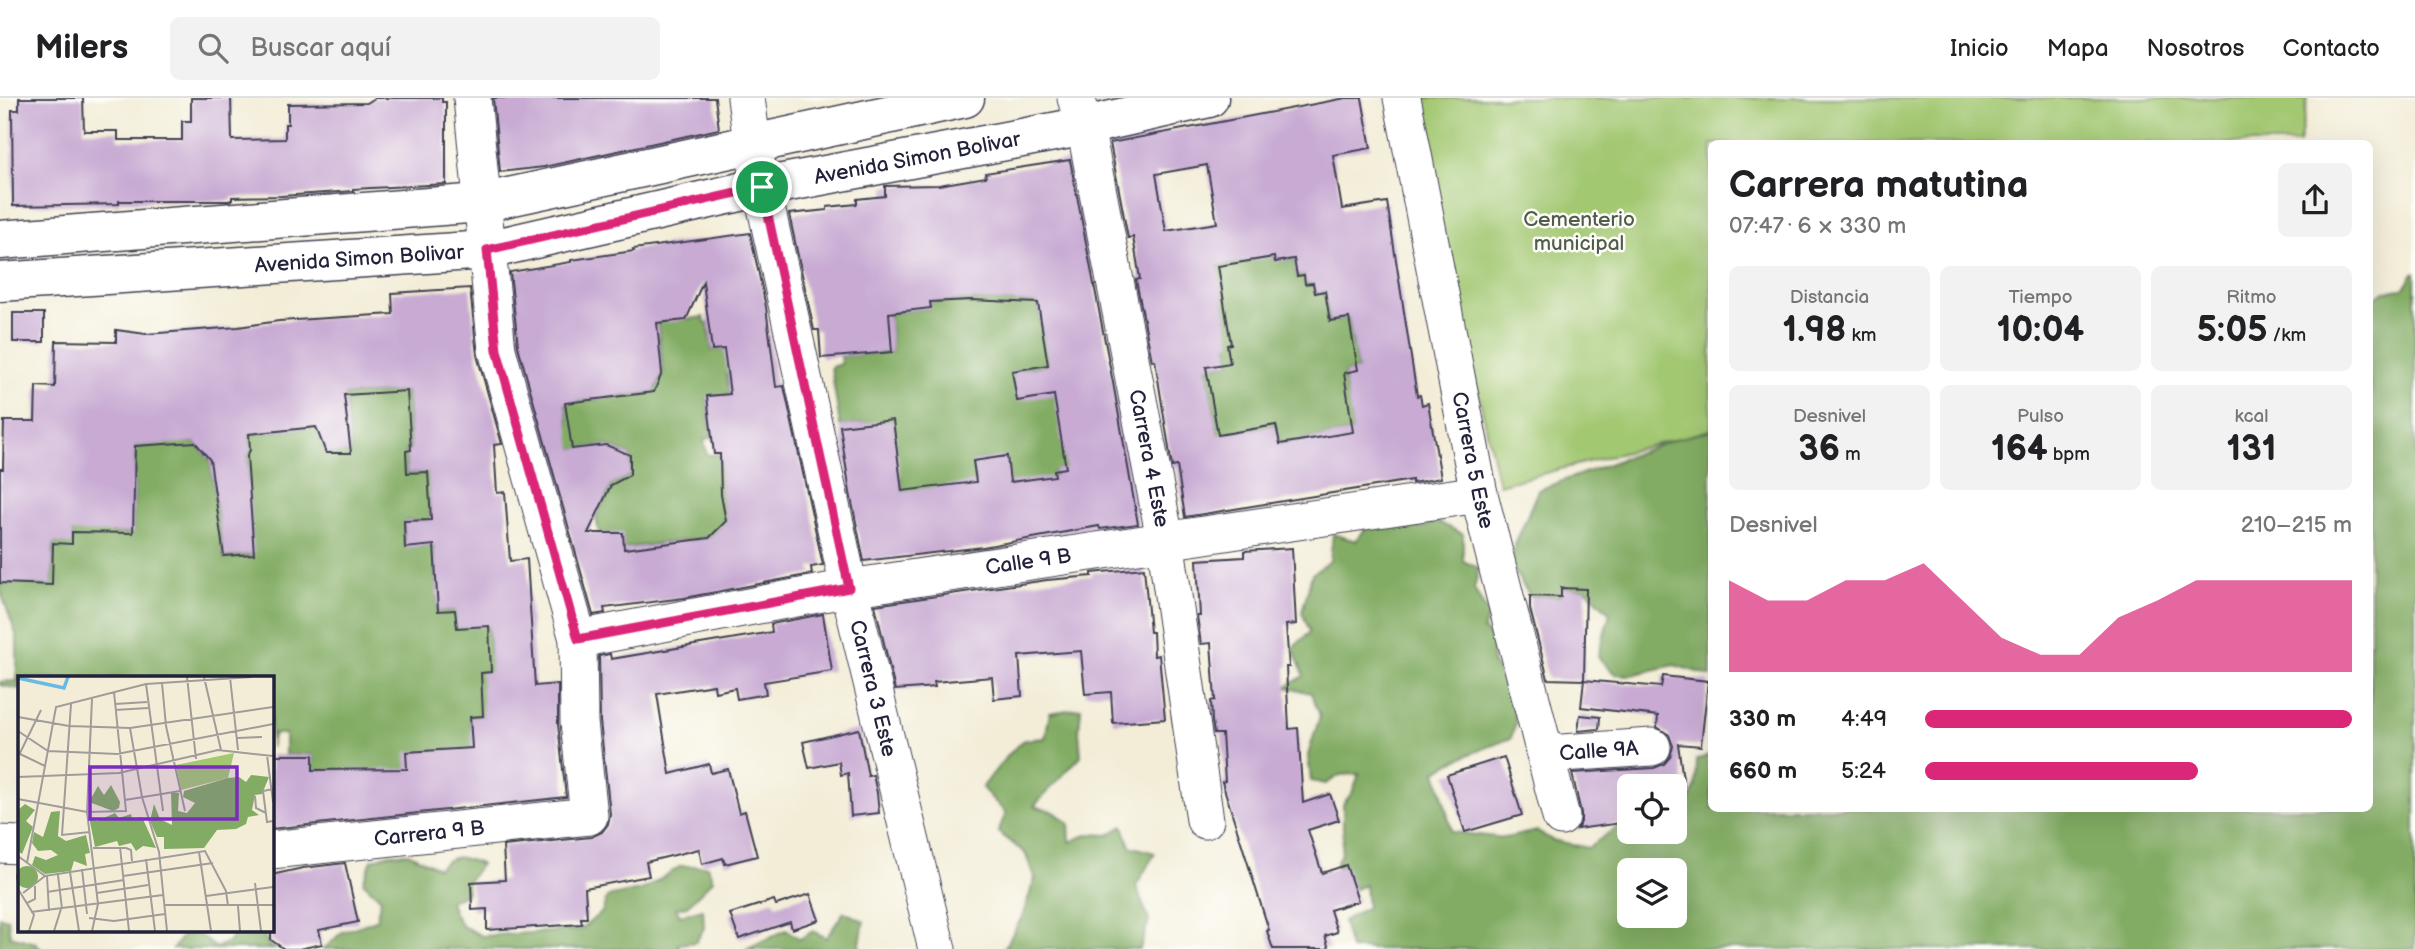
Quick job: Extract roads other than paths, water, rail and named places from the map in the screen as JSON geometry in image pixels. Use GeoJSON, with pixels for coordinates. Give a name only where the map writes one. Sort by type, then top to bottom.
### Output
{"type":"FeatureCollection","features":[{"type":"Feature","properties":{"kind":"main road"},"geometry":{"type":"LineString","coordinates":[[0,240],[481,203],[965,98]]}},
{"type":"Feature","properties":{"kind":"main road","name":"Avenida Simon Bolivar"},"geometry":{"type":"LineString","coordinates":[[0,282],[487,250],[1080,112],[1209,98]]}},
{"type":"Feature","properties":{"kind":"street"},"geometry":{"type":"LineString","coordinates":[[472,98],[497,350],[578,639]]}},
{"type":"Feature","properties":{"kind":"street","name":"Carrera 3 Este"},"geometry":{"type":"LineString","coordinates":[[746,98],[752,143],[849,588],[937,949]]}},
{"type":"Feature","properties":{"kind":"street","name":"Carrera 5 Este"},"geometry":{"type":"LineString","coordinates":[[1402,98],[1479,494],[1561,817]]}},
{"type":"Feature","properties":{"kind":"street","name":"Carrera 4 Este"},"geometry":{"type":"LineString","coordinates":[[1080,112],[1165,539],[1205,820]]}},
{"type":"Feature","properties":{"kind":"street","name":"Calle 9 B"},"geometry":{"type":"LineString","coordinates":[[578,639],[849,588],[1479,494]]}},
{"type":"Feature","properties":{"kind":"street","name":"Carrera 9 B"},"geometry":{"type":"LineString","coordinates":[[273,850],[589,816],[579,722],[578,639]]}},
{"type":"Feature","properties":{"kind":"street","name":"Calle 9A"},"geometry":{"type":"LineString","coordinates":[[1547,754],[1653,747]]}},
{"type":"Feature","properties":{"kind":"street"},"geometry":{"type":"LineString","coordinates":[[0,844],[18,845]]}},
{"type":"Feature","properties":{"kind":"park label","name":"Cementerio municipal"},"geometry":{"type":"Point","coordinates":[1579,231]}}]}
